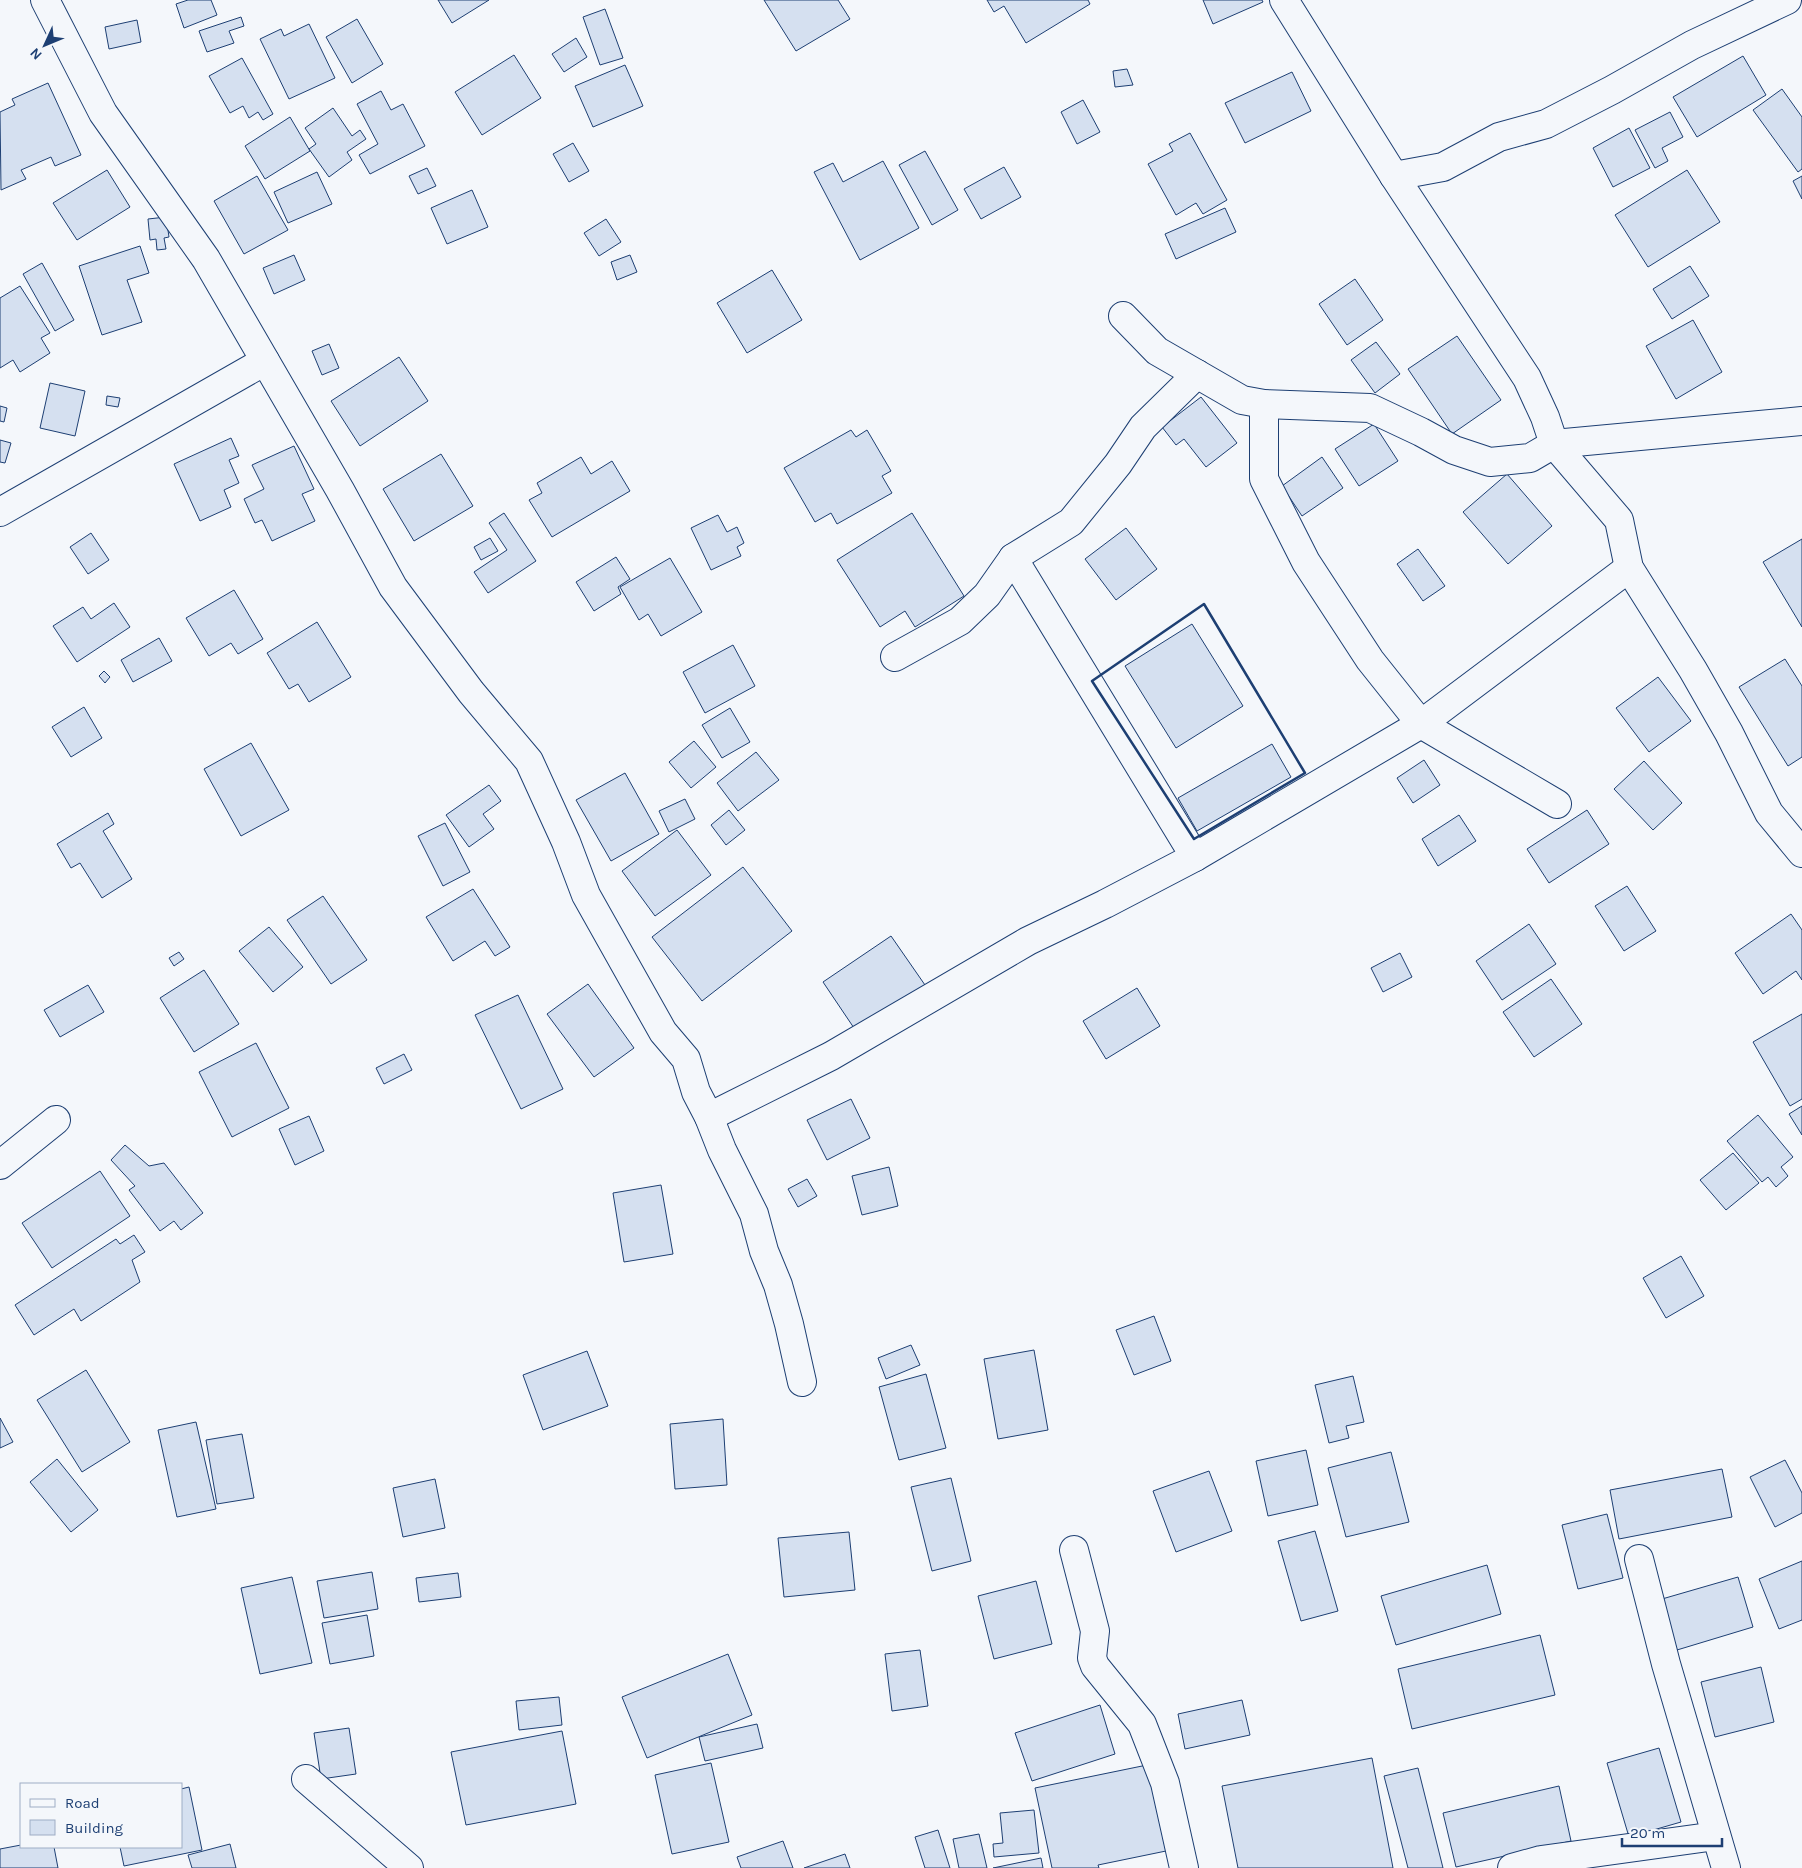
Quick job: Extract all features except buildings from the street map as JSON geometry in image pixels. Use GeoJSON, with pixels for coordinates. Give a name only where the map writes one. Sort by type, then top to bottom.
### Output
{"type":"FeatureCollection","features":[{"type":"Feature","properties":{"kind":"street"},"geometry":{"type":"LineString","coordinates":[[45,0],[104,113],[206,259],[340,490],[393,587],[471,692],[529,762],[566,842],[586,895],[663,1032],[686,1059],[696,1092],[754,1214],[764,1251],[778,1284],[802,1382]]}},
{"type":"Feature","properties":{"kind":"street"},"geometry":{"type":"LineString","coordinates":[[1284,0],[1394,176],[1527,378],[1545,417],[1554,444],[1619,520],[1629,568],[1693,670],[1729,733],[1769,813],[1802,853]]}},
{"type":"Feature","properties":{"kind":"street"},"geometry":{"type":"LineString","coordinates":[[1394,176],[1443,167],[1499,137],[1546,124],[1612,90],[1692,45],[1788,0]]}},
{"type":"Feature","properties":{"kind":"street"},"geometry":{"type":"LineString","coordinates":[[1123,316],[1157,351],[1242,400],[1264,404],[1370,408],[1454,450],[1490,462],[1530,458],[1554,444],[1802,422]]}},
{"type":"Feature","properties":{"kind":"street"},"geometry":{"type":"LineString","coordinates":[[0,512],[266,361]]}},
{"type":"Feature","properties":{"kind":"street"},"geometry":{"type":"LineString","coordinates":[[895,657],[960,621],[987,595],[1013,558],[1071,522],[1118,464],[1143,427],[1198,374]]}},
{"type":"Feature","properties":{"kind":"street"},"geometry":{"type":"LineString","coordinates":[[1264,404],[1264,479],[1306,562],[1370,660],[1421,724],[1557,804]]}},
{"type":"Feature","properties":{"kind":"street"},"geometry":{"type":"LineString","coordinates":[[1013,558],[1195,857]]}},
{"type":"Feature","properties":{"kind":"street"},"geometry":{"type":"LineString","coordinates":[[709,1117],[831,1056],[1028,941],[1105,904],[1195,857],[1421,724],[1629,568]]}},
{"type":"Feature","properties":{"kind":"street"},"geometry":{"type":"LineString","coordinates":[[0,1166],[56,1120]]}},
{"type":"Feature","properties":{"kind":"street"},"geometry":{"type":"LineString","coordinates":[[1074,1550],[1095,1630],[1092,1658],[1095,1666],[1142,1724],[1165,1783],[1184,1868]]}},
{"type":"Feature","properties":{"kind":"street"},"geometry":{"type":"LineString","coordinates":[[1639,1559],[1666,1664],[1726,1868]]}},
{"type":"Feature","properties":{"kind":"street"},"geometry":{"type":"LineString","coordinates":[[306,1778],[409,1868]]}},
{"type":"Feature","properties":{"kind":"street"},"geometry":{"type":"LineString","coordinates":[[1512,1868],[1541,1860],[1716,1836]]}},
{"type":"Feature","properties":{"kind":"wall"},"geometry":{"type":"LineString","coordinates":[[1204,604],[1305,773],[1194,839],[1092,681],[1204,604]]}}]}
